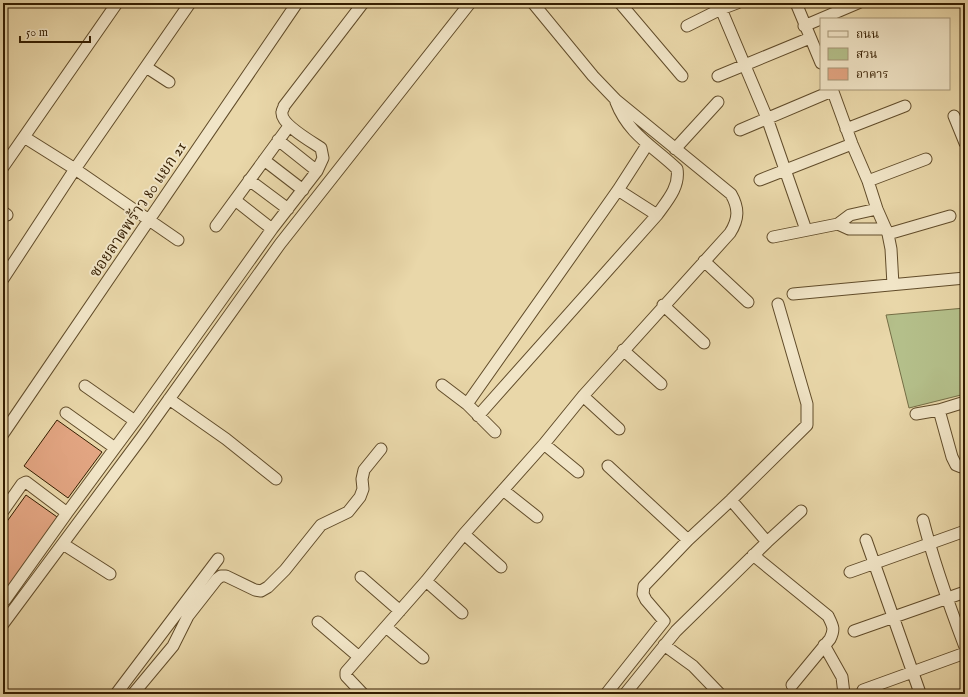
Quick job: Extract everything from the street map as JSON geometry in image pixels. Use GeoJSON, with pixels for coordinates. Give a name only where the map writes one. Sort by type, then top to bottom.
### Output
{"type":"FeatureCollection","features":[{"type":"Feature","properties":{"kind":"street"},"geometry":{"type":"LineString","coordinates":[[3,167],[117,3]]}},
{"type":"Feature","properties":{"kind":"street"},"geometry":{"type":"LineString","coordinates":[[3,279],[75,169],[190,3]]}},
{"type":"Feature","properties":{"kind":"street","name":"ซอยลาดพร้าว 80 แยก 21"},"geometry":{"type":"LineString","coordinates":[[3,434],[297,3]]}},
{"type":"Feature","properties":{"kind":"street"},"geometry":{"type":"LineString","coordinates":[[4,600],[272,229],[317,171],[323,158],[321,148],[289,126],[283,119],[282,113],[284,106],[363,3]]}},
{"type":"Feature","properties":{"kind":"street"},"geometry":{"type":"LineString","coordinates":[[3,624],[170,398],[280,244],[470,3]]}},
{"type":"Feature","properties":{"kind":"street"},"geometry":{"type":"LineString","coordinates":[[363,694],[346,676],[346,672],[426,581],[464,534],[544,444],[623,350],[730,233],[735,224],[737,204],[731,194],[616,100],[593,76],[533,3]]}},
{"type":"Feature","properties":{"kind":"street"},"geometry":{"type":"LineString","coordinates":[[620,3],[682,76]]}},
{"type":"Feature","properties":{"kind":"street"},"geometry":{"type":"LineString","coordinates":[[686,26],[718,6],[737,3]]}},
{"type":"Feature","properties":{"kind":"street"},"geometry":{"type":"LineString","coordinates":[[796,3],[804,26],[820,61]]}},
{"type":"Feature","properties":{"kind":"street"},"geometry":{"type":"LineString","coordinates":[[823,18],[858,3]]}},
{"type":"Feature","properties":{"kind":"street"},"geometry":{"type":"LineString","coordinates":[[718,6],[767,118],[806,230]]}},
{"type":"Feature","properties":{"kind":"street"},"geometry":{"type":"LineString","coordinates":[[804,26],[820,19]]}},
{"type":"Feature","properties":{"kind":"street"},"geometry":{"type":"LineString","coordinates":[[718,76],[810,38]]}},
{"type":"Feature","properties":{"kind":"street"},"geometry":{"type":"LineString","coordinates":[[146,67],[168,82]]}},
{"type":"Feature","properties":{"kind":"street"},"geometry":{"type":"LineString","coordinates":[[740,130],[832,90],[887,232],[893,285]]}},
{"type":"Feature","properties":{"kind":"street"},"geometry":{"type":"LineString","coordinates":[[478,416],[657,215],[676,186],[678,176],[677,169],[647,145],[628,126],[621,114],[616,100]]}},
{"type":"Feature","properties":{"kind":"street"},"geometry":{"type":"LineString","coordinates":[[676,149],[718,102]]}},
{"type":"Feature","properties":{"kind":"street"},"geometry":{"type":"LineString","coordinates":[[846,129],[905,106]]}},
{"type":"Feature","properties":{"kind":"street"},"geometry":{"type":"LineString","coordinates":[[954,116],[964,140]]}},
{"type":"Feature","properties":{"kind":"street"},"geometry":{"type":"LineString","coordinates":[[216,226],[289,126]]}},
{"type":"Feature","properties":{"kind":"street"},"geometry":{"type":"LineString","coordinates":[[24,137],[75,169],[178,240]]}},
{"type":"Feature","properties":{"kind":"street"},"geometry":{"type":"LineString","coordinates":[[278,140],[317,171]]}},
{"type":"Feature","properties":{"kind":"street"},"geometry":{"type":"LineString","coordinates":[[760,180],[852,144]]}},
{"type":"Feature","properties":{"kind":"street"},"geometry":{"type":"LineString","coordinates":[[467,404],[618,190],[647,145]]}},
{"type":"Feature","properties":{"kind":"street"},"geometry":{"type":"LineString","coordinates":[[868,180],[926,159]]}},
{"type":"Feature","properties":{"kind":"street"},"geometry":{"type":"LineString","coordinates":[[264,160],[303,190]]}},
{"type":"Feature","properties":{"kind":"street"},"geometry":{"type":"LineString","coordinates":[[249,180],[288,209]]}},
{"type":"Feature","properties":{"kind":"street"},"geometry":{"type":"LineString","coordinates":[[618,190],[657,215]]}},
{"type":"Feature","properties":{"kind":"street"},"geometry":{"type":"LineString","coordinates":[[235,200],[272,229]]}},
{"type":"Feature","properties":{"kind":"street"},"geometry":{"type":"LineString","coordinates":[[773,237],[838,224],[850,214],[877,209]]}},
{"type":"Feature","properties":{"kind":"street"},"geometry":{"type":"LineString","coordinates":[[838,224],[849,229],[887,232],[950,216]]}},
{"type":"Feature","properties":{"kind":"street"},"geometry":{"type":"LineString","coordinates":[[704,261],[748,302]]}},
{"type":"Feature","properties":{"kind":"street"},"geometry":{"type":"LineString","coordinates":[[793,294],[965,278]]}},
{"type":"Feature","properties":{"kind":"street"},"geometry":{"type":"LineString","coordinates":[[676,631],[664,621],[646,600],[643,594],[644,586],[688,540],[808,425],[807,404],[778,304]]}},
{"type":"Feature","properties":{"kind":"street"},"geometry":{"type":"LineString","coordinates":[[663,305],[704,343]]}},
{"type":"Feature","properties":{"kind":"street"},"geometry":{"type":"LineString","coordinates":[[623,350],[660,384]]}},
{"type":"Feature","properties":{"kind":"street"},"geometry":{"type":"LineString","coordinates":[[442,385],[467,404],[495,432]]}},
{"type":"Feature","properties":{"kind":"street"},"geometry":{"type":"LineString","coordinates":[[85,386],[134,421]]}},
{"type":"Feature","properties":{"kind":"street"},"geometry":{"type":"LineString","coordinates":[[583,396],[619,429]]}},
{"type":"Feature","properties":{"kind":"street"},"geometry":{"type":"LineString","coordinates":[[170,398],[231,442],[276,479]]}},
{"type":"Feature","properties":{"kind":"street"},"geometry":{"type":"LineString","coordinates":[[916,414],[939,410],[965,402]]}},
{"type":"Feature","properties":{"kind":"street"},"geometry":{"type":"LineString","coordinates":[[939,410],[952,457],[956,465],[961,467],[965,466]]}},
{"type":"Feature","properties":{"kind":"street"},"geometry":{"type":"LineString","coordinates":[[66,413],[115,448]]}},
{"type":"Feature","properties":{"kind":"street"},"geometry":{"type":"LineString","coordinates":[[544,444],[578,472]]}},
{"type":"Feature","properties":{"kind":"street"},"geometry":{"type":"LineString","coordinates":[[133,694],[173,646],[179,637],[188,616],[217,579],[221,576],[226,576],[257,591],[264,590],[285,570],[321,525],[348,512],[360,497],[363,488],[362,479],[364,470],[380,448]]}},
{"type":"Feature","properties":{"kind":"street"},"geometry":{"type":"LineString","coordinates":[[608,466],[688,540]]}},
{"type":"Feature","properties":{"kind":"street"},"geometry":{"type":"LineString","coordinates":[[3,511],[22,484],[26,482],[67,513]]}},
{"type":"Feature","properties":{"kind":"street"},"geometry":{"type":"LineString","coordinates":[[503,490],[537,517]]}},
{"type":"Feature","properties":{"kind":"street"},"geometry":{"type":"LineString","coordinates":[[731,500],[767,542]]}},
{"type":"Feature","properties":{"kind":"street"},"geometry":{"type":"LineString","coordinates":[[625,694],[676,631],[753,555],[801,511]]}},
{"type":"Feature","properties":{"kind":"street"},"geometry":{"type":"LineString","coordinates":[[922,520],[947,599],[965,647]]}},
{"type":"Feature","properties":{"kind":"street"},"geometry":{"type":"LineString","coordinates":[[850,572],[965,531]]}},
{"type":"Feature","properties":{"kind":"street"},"geometry":{"type":"LineString","coordinates":[[464,534],[501,567]]}},
{"type":"Feature","properties":{"kind":"street"},"geometry":{"type":"LineString","coordinates":[[866,540],[920,693]]}},
{"type":"Feature","properties":{"kind":"street"},"geometry":{"type":"LineString","coordinates":[[63,544],[110,574]]}},
{"type":"Feature","properties":{"kind":"street"},"geometry":{"type":"LineString","coordinates":[[753,555],[828,616],[833,626],[834,632],[830,639],[792,685]]}},
{"type":"Feature","properties":{"kind":"street"},"geometry":{"type":"LineString","coordinates":[[116,694],[218,559]]}},
{"type":"Feature","properties":{"kind":"street"},"geometry":{"type":"LineString","coordinates":[[360,576],[400,611]]}},
{"type":"Feature","properties":{"kind":"street"},"geometry":{"type":"LineString","coordinates":[[426,581],[462,613]]}},
{"type":"Feature","properties":{"kind":"street"},"geometry":{"type":"LineString","coordinates":[[854,631],[965,592]]}},
{"type":"Feature","properties":{"kind":"street"},"geometry":{"type":"LineString","coordinates":[[606,694],[664,621]]}},
{"type":"Feature","properties":{"kind":"street"},"geometry":{"type":"LineString","coordinates":[[318,622],[359,657]]}},
{"type":"Feature","properties":{"kind":"street"},"geometry":{"type":"LineString","coordinates":[[386,627],[422,658]]}},
{"type":"Feature","properties":{"kind":"street"},"geometry":{"type":"LineString","coordinates":[[664,645],[693,666],[720,694]]}},
{"type":"Feature","properties":{"kind":"street"},"geometry":{"type":"LineString","coordinates":[[824,645],[842,677],[844,694]]}},
{"type":"Feature","properties":{"kind":"street"},"geometry":{"type":"LineString","coordinates":[[863,690],[965,653]]}},
{"type":"Feature","properties":{"kind":"green space"},"geometry":{"type":"Polygon","coordinates":[[[965,308],[965,394],[909,408],[886,315],[965,308]]]}},
{"type":"Feature","properties":{"kind":"building"},"geometry":{"type":"Polygon","coordinates":[[[57,420],[102,452],[68,498],[24,466],[57,420]]]}},
{"type":"Feature","properties":{"kind":"building"},"geometry":{"type":"Polygon","coordinates":[[[26,495],[60,519],[10,589],[3,584],[3,527],[26,495]]]}}]}
